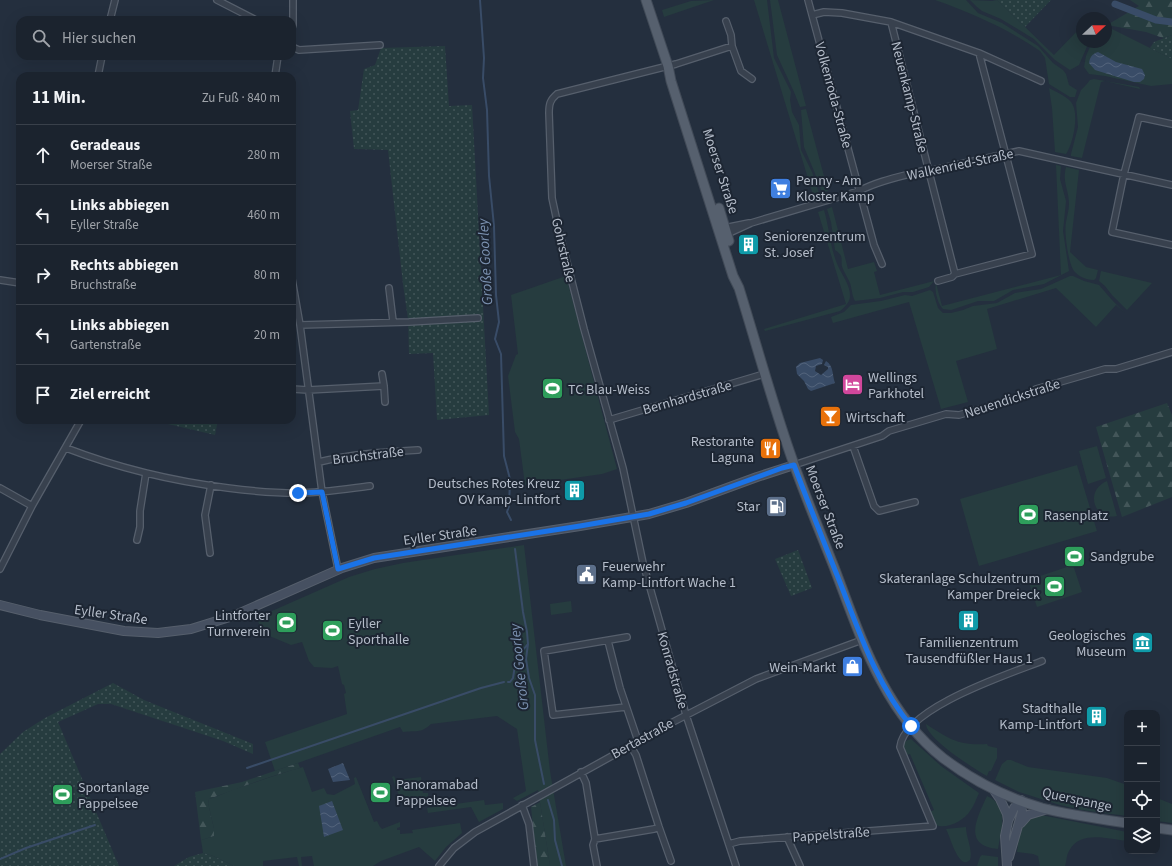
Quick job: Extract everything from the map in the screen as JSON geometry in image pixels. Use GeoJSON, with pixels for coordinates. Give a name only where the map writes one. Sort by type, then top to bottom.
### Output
{"type":"FeatureCollection","features":[{"type":"Feature","properties":{"kind":"main road","name":"Moerser Straße"},"geometry":{"type":"LineString","coordinates":[[646,0],[668,66],[677,79],[723,232],[734,259],[739,288],[764,374],[794,465],[862,640],[880,679],[897,708],[911,726],[927,744],[942,757],[962,771],[992,788],[1021,800]]}},
{"type":"Feature","properties":{"kind":"main road","name":"Eyller Straße"},"geometry":{"type":"LineString","coordinates":[[0,605],[40,615],[113,629],[158,633],[192,629],[233,616],[338,569],[374,558],[633,517],[672,508],[770,472],[794,465]]}},
{"type":"Feature","properties":{"kind":"main road","name":"Moerser Straße"},"geometry":{"type":"LineString","coordinates":[[992,788],[1005,807],[1008,821]]}},
{"type":"Feature","properties":{"kind":"main road","name":"Moerser Straße"},"geometry":{"type":"LineString","coordinates":[[1007,864],[1005,836],[1008,821],[1014,808],[1021,800]]}},
{"type":"Feature","properties":{"kind":"main road","name":"Moerser Straße"},"geometry":{"type":"LineString","coordinates":[[1007,864],[1022,812],[1021,800]]}},
{"type":"Feature","properties":{"kind":"main road","name":"Querspange"},"geometry":{"type":"LineString","coordinates":[[1021,800],[1048,809],[1124,822]]}},
{"type":"Feature","properties":{"kind":"main road","name":"Moerser Straße"},"geometry":{"type":"LineString","coordinates":[[1018,827],[1028,815],[1048,809]]}},
{"type":"Feature","properties":{"kind":"main road"},"geometry":{"type":"LineString","coordinates":[[1160,828],[1172,830]]}},
{"type":"Feature","properties":{"kind":"street"},"geometry":{"type":"LineString","coordinates":[[111,16],[115,0]]}},
{"type":"Feature","properties":{"kind":"street"},"geometry":{"type":"LineString","coordinates":[[217,0],[248,16]]}},
{"type":"Feature","properties":{"kind":"street"},"geometry":{"type":"LineString","coordinates":[[293,0],[293,16]]}},
{"type":"Feature","properties":{"kind":"street","name":"Volkenroda-Straße"},"geometry":{"type":"LineString","coordinates":[[808,0],[874,245],[882,264]]}},
{"type":"Feature","properties":{"kind":"street"},"geometry":{"type":"LineString","coordinates":[[812,15],[824,12],[842,13],[891,22],[979,53],[1042,81]]}},
{"type":"Feature","properties":{"kind":"street"},"geometry":{"type":"LineString","coordinates":[[726,21],[731,35],[732,46],[741,72],[752,79]]}},
{"type":"Feature","properties":{"kind":"street","name":"Neuenkamp-Straße"},"geometry":{"type":"LineString","coordinates":[[891,22],[955,274]]}},
{"type":"Feature","properties":{"kind":"street"},"geometry":{"type":"LineString","coordinates":[[296,49],[299,50],[380,45]]}},
{"type":"Feature","properties":{"kind":"street","name":"Gohrstraße"},"geometry":{"type":"LineString","coordinates":[[633,517],[623,468],[563,247],[552,198],[549,104],[551,98],[557,94],[668,66],[732,46]]}},
{"type":"Feature","properties":{"kind":"street"},"geometry":{"type":"LineString","coordinates":[[938,281],[952,277],[955,274],[1032,254],[979,53]]}},
{"type":"Feature","properties":{"kind":"street"},"geometry":{"type":"LineString","coordinates":[[99,72],[101,60]]}},
{"type":"Feature","properties":{"kind":"street"},"geometry":{"type":"LineString","coordinates":[[276,72],[277,60]]}},
{"type":"Feature","properties":{"kind":"street"},"geometry":{"type":"LineString","coordinates":[[1172,124],[1139,117],[1124,174],[1112,232],[1172,245]]}},
{"type":"Feature","properties":{"kind":"street","name":"Walkenried-Straße"},"geometry":{"type":"LineString","coordinates":[[723,232],[859,191],[866,187],[892,179],[925,170],[929,171],[1019,151],[1172,185]]}},
{"type":"Feature","properties":{"kind":"street"},"geometry":{"type":"LineString","coordinates":[[0,280],[16,282]]}},
{"type":"Feature","properties":{"kind":"street"},"geometry":{"type":"LineString","coordinates":[[389,288],[393,321]]}},
{"type":"Feature","properties":{"kind":"street","name":"Bruchstraße"},"geometry":{"type":"LineString","coordinates":[[296,306],[300,325],[322,492],[338,569]]}},
{"type":"Feature","properties":{"kind":"street"},"geometry":{"type":"LineString","coordinates":[[300,325],[393,321],[409,322],[478,318]]}},
{"type":"Feature","properties":{"kind":"street","name":"Neuendickstraße"},"geometry":{"type":"LineString","coordinates":[[794,465],[882,436],[888,432],[946,414],[959,415],[1028,395],[1036,389],[1105,369],[1116,369],[1172,352]]}},
{"type":"Feature","properties":{"kind":"street"},"geometry":{"type":"LineString","coordinates":[[382,374],[385,402]]}},
{"type":"Feature","properties":{"kind":"street","name":"Bernhardstraße"},"geometry":{"type":"LineString","coordinates":[[609,420],[764,374]]}},
{"type":"Feature","properties":{"kind":"street"},"geometry":{"type":"LineString","coordinates":[[296,389],[384,386]]}},
{"type":"Feature","properties":{"kind":"street"},"geometry":{"type":"LineString","coordinates":[[0,569],[32,506],[79,424]]}},
{"type":"Feature","properties":{"kind":"street"},"geometry":{"type":"LineString","coordinates":[[853,446],[874,506],[879,511],[915,502]]}},
{"type":"Feature","properties":{"kind":"street"},"geometry":{"type":"LineString","coordinates":[[66,448],[146,473],[211,486],[264,492],[298,493],[322,492],[370,486]]}},
{"type":"Feature","properties":{"kind":"street","name":"Bruchstraße"},"geometry":{"type":"LineString","coordinates":[[319,462],[374,452],[418,450]]}},
{"type":"Feature","properties":{"kind":"street"},"geometry":{"type":"LineString","coordinates":[[137,540],[140,527],[140,511],[146,473]]}},
{"type":"Feature","properties":{"kind":"street"},"geometry":{"type":"LineString","coordinates":[[210,553],[205,515],[211,486]]}},
{"type":"Feature","properties":{"kind":"street"},"geometry":{"type":"LineString","coordinates":[[0,488],[32,506]]}},
{"type":"Feature","properties":{"kind":"street","name":"Konradstraße"},"geometry":{"type":"LineString","coordinates":[[633,517],[643,563],[686,715],[736,866]]}},
{"type":"Feature","properties":{"kind":"street"},"geometry":{"type":"LineString","coordinates":[[626,707],[553,715],[544,651],[627,637]]}},
{"type":"Feature","properties":{"kind":"street","name":"Bertastraße"},"geometry":{"type":"LineString","coordinates":[[439,866],[454,848],[466,838],[581,772],[686,715],[756,679],[862,640]]}},
{"type":"Feature","properties":{"kind":"street"},"geometry":{"type":"LineString","coordinates":[[608,641],[626,707],[638,741]]}},
{"type":"Feature","properties":{"kind":"street"},"geometry":{"type":"LineString","coordinates":[[911,726],[928,713],[966,691],[1042,662]]}},
{"type":"Feature","properties":{"kind":"street","name":"Pappelstraße"},"geometry":{"type":"LineString","coordinates":[[729,844],[740,841],[933,826],[900,748],[902,740],[911,726]]}},
{"type":"Feature","properties":{"kind":"street"},"geometry":{"type":"LineString","coordinates":[[630,745],[636,755],[671,861]]}},
{"type":"Feature","properties":{"kind":"street"},"geometry":{"type":"LineString","coordinates":[[581,772],[586,783],[595,839],[593,845],[597,866]]}},
{"type":"Feature","properties":{"kind":"street"},"geometry":{"type":"LineString","coordinates":[[522,805],[529,824],[534,866]]}},
{"type":"Feature","properties":{"kind":"street"},"geometry":{"type":"LineString","coordinates":[[595,839],[659,827]]}},
{"type":"Feature","properties":{"kind":"street"},"geometry":{"type":"LineString","coordinates":[[787,837],[800,866]]}},
{"type":"Feature","properties":{"kind":"green space"},"geometry":{"type":"Polygon","coordinates":[[[714,0],[664,17],[662,10],[691,1],[714,0]]]}},
{"type":"Feature","properties":{"kind":"green space"},"geometry":{"type":"Polygon","coordinates":[[[754,0],[767,0],[774,58],[791,92],[790,100],[792,112],[799,125],[801,150],[812,172],[819,193],[813,195],[754,0]]]}},
{"type":"Feature","properties":{"kind":"green space"},"geometry":{"type":"Polygon","coordinates":[[[770,0],[778,0],[806,106],[800,107],[777,55],[770,0]]]}},
{"type":"Feature","properties":{"kind":"green space"},"geometry":{"type":"Polygon","coordinates":[[[935,0],[966,0],[978,13],[1002,23],[1038,46],[1053,63],[1066,74],[1069,85],[1077,90],[1075,97],[1070,97],[1049,84],[1045,58],[1040,51],[989,22],[963,10],[935,0]]]}},
{"type":"Feature","properties":{"kind":"green space"},"geometry":{"type":"Polygon","coordinates":[[[970,0],[997,0],[1054,55],[1076,32],[1076,48],[1086,48],[1079,65],[1070,70],[1055,60],[1034,39],[1001,19],[982,11],[970,0]]]}},
{"type":"Feature","properties":{"kind":"green space"},"geometry":{"type":"Polygon","coordinates":[[[997,0],[1051,0],[1025,27],[997,0]]]}},
{"type":"Feature","properties":{"kind":"green space"},"geometry":{"type":"Polygon","coordinates":[[[1130,0],[1172,0],[1172,35],[1163,38],[1146,32],[1112,26],[1112,22],[1139,6],[1130,0]]]}},
{"type":"Feature","properties":{"kind":"green space"},"geometry":{"type":"Polygon","coordinates":[[[1112,29],[1172,59],[1172,84],[1151,86],[1089,74],[1084,67],[1089,48],[1112,48],[1112,29]]]}},
{"type":"Feature","properties":{"kind":"green space"},"geometry":{"type":"Polygon","coordinates":[[[1172,35],[1172,59],[1150,48],[1154,42],[1172,35]]]}},
{"type":"Feature","properties":{"kind":"green space"},"geometry":{"type":"Polygon","coordinates":[[[445,46],[449,106],[472,105],[489,415],[437,420],[433,353],[409,354],[408,319],[388,150],[354,149],[350,111],[358,110],[364,69],[375,65],[381,48],[445,46]]]}},
{"type":"Feature","properties":{"kind":"green space"},"geometry":{"type":"Polygon","coordinates":[[[1094,79],[1139,87],[1140,89],[1105,81],[1101,82],[1082,158],[1071,156],[1078,127],[1076,103],[1081,90],[1090,80],[1094,79]]]}},
{"type":"Feature","properties":{"kind":"green space"},"geometry":{"type":"Polygon","coordinates":[[[1049,88],[1061,94],[1071,102],[1074,107],[1075,121],[1073,136],[1066,154],[1055,152],[1049,88]]]}},
{"type":"Feature","properties":{"kind":"green space"},"geometry":{"type":"Polygon","coordinates":[[[806,109],[828,191],[822,192],[804,147],[801,110],[806,109]]]}},
{"type":"Feature","properties":{"kind":"green space"},"geometry":{"type":"Polygon","coordinates":[[[1056,165],[1061,166],[1060,179],[1066,201],[1063,231],[1069,271],[1044,284],[1013,290],[994,301],[978,301],[951,310],[943,309],[937,297],[936,283],[942,306],[1061,275],[1056,165]]]}},
{"type":"Feature","properties":{"kind":"green space"},"geometry":{"type":"Polygon","coordinates":[[[1066,167],[1079,170],[1070,252],[1086,267],[1098,270],[1094,280],[1086,279],[1078,275],[1074,271],[1070,261],[1066,233],[1069,199],[1065,182],[1066,167]]]}},
{"type":"Feature","properties":{"kind":"green space"},"geometry":{"type":"Polygon","coordinates":[[[832,207],[848,269],[874,262],[877,271],[874,272],[880,295],[934,281],[929,287],[913,292],[903,292],[880,298],[855,301],[850,283],[842,266],[841,257],[835,250],[831,222],[827,209],[832,207]]]}},
{"type":"Feature","properties":{"kind":"green space"},"geometry":{"type":"Polygon","coordinates":[[[824,210],[834,255],[849,289],[849,300],[845,306],[840,311],[765,331],[764,329],[846,304],[818,212],[824,210]]]}},
{"type":"Feature","properties":{"kind":"green space"},"geometry":{"type":"Polygon","coordinates":[[[1101,271],[1152,283],[1127,310],[1099,281],[1101,271]]]}},
{"type":"Feature","properties":{"kind":"green space","name":"TC Blau-Weiss"},"geometry":{"type":"Polygon","coordinates":[[[566,276],[617,469],[602,474],[525,485],[519,439],[515,432],[508,376],[516,355],[518,354],[511,295],[566,276]]]}},
{"type":"Feature","properties":{"kind":"green space"},"geometry":{"type":"Polygon","coordinates":[[[1070,276],[1099,285],[1125,313],[1116,305],[1096,327],[1056,288],[987,309],[997,349],[956,361],[968,402],[941,409],[909,302],[833,323],[831,317],[844,312],[851,305],[881,301],[905,295],[912,296],[930,290],[933,292],[938,308],[943,313],[951,313],[973,306],[997,303],[1015,293],[1041,289],[1070,276]]]}},
{"type":"Feature","properties":{"kind":"green space"},"geometry":{"type":"Polygon","coordinates":[[[1167,403],[1172,415],[1172,497],[1122,517],[1096,427],[1167,403]]]}},
{"type":"Feature","properties":{"kind":"green space"},"geometry":{"type":"Polygon","coordinates":[[[168,424],[217,424],[215,435],[168,424]]]}},
{"type":"Feature","properties":{"kind":"green space"},"geometry":{"type":"Polygon","coordinates":[[[1097,446],[1106,478],[1088,484],[1079,451],[1097,446]]]}},
{"type":"Feature","properties":{"kind":"green space","name":"Rasenplatz"},"geometry":{"type":"Polygon","coordinates":[[[1077,465],[1097,531],[979,566],[960,499],[1077,465]]]}},
{"type":"Feature","properties":{"kind":"green space"},"geometry":{"type":"Polygon","coordinates":[[[1107,481],[1117,516],[1102,514],[1095,504],[1094,498],[1096,491],[1107,481]]]}},
{"type":"Feature","properties":{"kind":"green space"},"geometry":{"type":"Polygon","coordinates":[[[524,545],[550,771],[566,866],[550,866],[538,790],[517,801],[513,798],[526,791],[517,729],[497,716],[431,724],[418,731],[403,732],[400,727],[275,771],[265,742],[347,714],[344,694],[346,693],[344,685],[342,684],[338,666],[332,668],[314,667],[309,661],[302,642],[291,645],[267,635],[256,618],[349,577],[375,569],[403,563],[524,545]]]}},
{"type":"Feature","properties":{"kind":"green space","name":"Sandgrube"},"geometry":{"type":"Polygon","coordinates":[[[1076,546],[1081,562],[1073,565],[1068,549],[1076,546]]]}},
{"type":"Feature","properties":{"kind":"green space"},"geometry":{"type":"Polygon","coordinates":[[[798,550],[812,588],[791,596],[775,559],[798,550]]]}},
{"type":"Feature","properties":{"kind":"green space","name":"Skateranlage Schulzentrum Kamper Dreieck"},"geometry":{"type":"Polygon","coordinates":[[[1073,565],[1082,592],[1037,607],[1028,580],[1073,565]]]}},
{"type":"Feature","properties":{"kind":"green space"},"geometry":{"type":"Polygon","coordinates":[[[571,601],[572,612],[551,615],[550,604],[571,601]]]}},
{"type":"Feature","properties":{"kind":"green space"},"geometry":{"type":"Polygon","coordinates":[[[113,683],[144,700],[253,744],[253,754],[223,741],[111,704],[98,704],[58,722],[119,866],[0,866],[0,754],[23,732],[45,718],[113,683]]]}},
{"type":"Feature","properties":{"kind":"green space"},"geometry":{"type":"Polygon","coordinates":[[[926,724],[941,734],[961,743],[987,744],[988,746],[997,748],[997,758],[991,771],[989,771],[987,776],[952,753],[934,737],[928,730],[926,724]]]}},
{"type":"Feature","properties":{"kind":"green space"},"geometry":{"type":"Polygon","coordinates":[[[911,739],[941,766],[979,793],[968,814],[960,821],[945,826],[936,825],[930,812],[934,810],[910,754],[906,755],[903,746],[904,742],[911,739]]]}},
{"type":"Feature","properties":{"kind":"green space"},"geometry":{"type":"Polygon","coordinates":[[[1007,760],[1011,760],[1028,767],[1107,778],[1124,784],[1124,816],[1081,810],[1019,792],[995,780],[1002,764],[1007,760]]]}},
{"type":"Feature","properties":{"kind":"green space"},"geometry":{"type":"Polygon","coordinates":[[[298,763],[300,768],[265,778],[209,799],[208,803],[214,829],[214,836],[201,840],[195,792],[242,782],[298,763]]]}},
{"type":"Feature","properties":{"kind":"green space"},"geometry":{"type":"Polygon","coordinates":[[[303,767],[312,792],[324,788],[327,794],[334,795],[355,784],[354,778],[356,777],[374,822],[377,821],[382,829],[400,822],[400,827],[397,828],[397,830],[400,830],[400,834],[413,833],[412,830],[460,823],[462,833],[446,847],[435,861],[419,847],[381,861],[373,866],[314,866],[312,856],[301,857],[302,866],[299,866],[297,857],[263,861],[263,866],[234,866],[203,853],[201,840],[214,836],[214,829],[208,803],[209,799],[234,789],[303,767]]]}},
{"type":"Feature","properties":{"kind":"green space"},"geometry":{"type":"Polygon","coordinates":[[[394,776],[396,780],[421,777],[423,793],[428,793],[428,796],[403,806],[392,777],[394,776]]]}},
{"type":"Feature","properties":{"kind":"green space"},"geometry":{"type":"Polygon","coordinates":[[[987,796],[994,800],[999,806],[1001,812],[1002,826],[998,849],[987,847],[979,842],[976,836],[975,829],[977,821],[987,796]]]}},
{"type":"Feature","properties":{"kind":"green space"},"geometry":{"type":"Polygon","coordinates":[[[1160,799],[1172,804],[1172,823],[1160,821],[1160,799]]]}},
{"type":"Feature","properties":{"kind":"green space"},"geometry":{"type":"Polygon","coordinates":[[[484,800],[485,805],[503,803],[503,809],[479,822],[471,807],[428,813],[427,808],[484,800]]]}},
{"type":"Feature","properties":{"kind":"green space"},"geometry":{"type":"Polygon","coordinates":[[[540,802],[550,866],[537,866],[531,807],[540,802]]]}},
{"type":"Feature","properties":{"kind":"green space"},"geometry":{"type":"Polygon","coordinates":[[[1041,815],[1124,831],[1124,841],[1095,837],[1080,840],[1074,844],[1068,853],[1065,866],[1040,866],[1038,856],[1017,852],[1022,828],[1028,820],[1041,815]]]}},
{"type":"Feature","properties":{"kind":"green space"},"geometry":{"type":"Polygon","coordinates":[[[966,827],[971,856],[970,860],[965,862],[958,857],[946,829],[966,827]]]}},
{"type":"Feature","properties":{"kind":"green space"},"geometry":{"type":"Polygon","coordinates":[[[203,853],[234,866],[174,866],[189,857],[203,853]]]}},
{"type":"Feature","properties":{"kind":"green space"},"geometry":{"type":"Polygon","coordinates":[[[982,855],[998,857],[998,866],[977,866],[982,855]]]}},
{"type":"Feature","properties":{"kind":"water"},"geometry":{"type":"Polygon","coordinates":[[[1098,52],[1116,62],[1142,69],[1145,75],[1144,79],[1140,82],[1134,82],[1095,70],[1089,63],[1092,56],[1098,52]]]}},
{"type":"Feature","properties":{"kind":"water"},"geometry":{"type":"Polygon","coordinates":[[[820,358],[823,360],[822,364],[816,366],[815,371],[821,375],[828,369],[828,367],[824,365],[826,361],[832,368],[835,383],[811,391],[797,374],[796,367],[800,363],[820,358]]]}},
{"type":"Feature","properties":{"kind":"water"},"geometry":{"type":"Polygon","coordinates":[[[343,763],[350,780],[333,782],[328,769],[343,763]]]}},
{"type":"Feature","properties":{"kind":"water"},"geometry":{"type":"Polygon","coordinates":[[[332,801],[343,830],[324,837],[319,806],[332,801]]]}},
{"type":"Feature","properties":{"kind":"waterway","name":"Große Goorley"},"geometry":{"type":"LineString","coordinates":[[480,0],[484,58],[483,78],[487,110],[489,176],[494,226],[496,295],[499,322],[495,339],[501,354],[504,456],[510,479],[509,506],[507,512],[511,520]]}},
{"type":"Feature","properties":{"kind":"waterway"},"geometry":{"type":"LineString","coordinates":[[1115,4],[1156,20],[1172,22]]}},
{"type":"Feature","properties":{"kind":"waterway","name":"Große Goorley"},"geometry":{"type":"LineString","coordinates":[[515,549],[527,632],[528,644],[526,659],[529,678],[535,695],[535,740],[544,784]]}},
{"type":"Feature","properties":{"kind":"waterway"},"geometry":{"type":"LineString","coordinates":[[508,682],[510,682],[513,678],[516,659],[527,645]]}},
{"type":"Feature","properties":{"kind":"waterway"},"geometry":{"type":"LineString","coordinates":[[247,768],[481,688],[504,682]]}},
{"type":"Feature","properties":{"kind":"waterway","name":"Große Goorley"},"geometry":{"type":"LineString","coordinates":[[548,800],[554,820],[555,840],[562,866]]}},
{"type":"Feature","properties":{"kind":"waterway"},"geometry":{"type":"LineString","coordinates":[[0,859],[26,848],[95,825]]}},
{"type":"Feature","properties":{"kind":"place","name":"Penny - Am Kloster Kamp"},"geometry":{"type":"Point","coordinates":[780,188]}},
{"type":"Feature","properties":{"kind":"place","name":"Seniorenzentrum St. Josef"},"geometry":{"type":"Point","coordinates":[749,244]}},
{"type":"Feature","properties":{"kind":"place","name":"Wellings Parkhotel"},"geometry":{"type":"Point","coordinates":[852,385]}},
{"type":"Feature","properties":{"kind":"place","name":"TC Blau-Weiss"},"geometry":{"type":"Point","coordinates":[553,389]}},
{"type":"Feature","properties":{"kind":"place","name":"Wirtschaft"},"geometry":{"type":"Point","coordinates":[830,417]}},
{"type":"Feature","properties":{"kind":"place","name":"Restorante Laguna"},"geometry":{"type":"Point","coordinates":[770,449]}},
{"type":"Feature","properties":{"kind":"place","name":"Deutsches Rotes Kreuz OV Kamp-Lintfort"},"geometry":{"type":"Point","coordinates":[575,491]}},
{"type":"Feature","properties":{"kind":"place","name":"Star"},"geometry":{"type":"Point","coordinates":[776,506]}},
{"type":"Feature","properties":{"kind":"place","name":"Rasenplatz"},"geometry":{"type":"Point","coordinates":[1028,515]}},
{"type":"Feature","properties":{"kind":"place","name":"Sandgrube"},"geometry":{"type":"Point","coordinates":[1075,556]}},
{"type":"Feature","properties":{"kind":"place","name":"Feuerwehr Kamp-Lintfort Wache 1"},"geometry":{"type":"Point","coordinates":[586,574]}},
{"type":"Feature","properties":{"kind":"place","name":"Skateranlage Schulzentrum Kamper Dreieck"},"geometry":{"type":"Point","coordinates":[1055,586]}},
{"type":"Feature","properties":{"kind":"place","name":"Familienzentrum Tausendfüßler Haus 1"},"geometry":{"type":"Point","coordinates":[969,620]}},
{"type":"Feature","properties":{"kind":"place","name":"Lintforter Turnverein"},"geometry":{"type":"Point","coordinates":[286,623]}},
{"type":"Feature","properties":{"kind":"place","name":"Eyller Sporthalle"},"geometry":{"type":"Point","coordinates":[333,631]}},
{"type":"Feature","properties":{"kind":"place","name":"Geologisches Museum"},"geometry":{"type":"Point","coordinates":[1142,643]}},
{"type":"Feature","properties":{"kind":"place","name":"Wein-Markt"},"geometry":{"type":"Point","coordinates":[852,667]}},
{"type":"Feature","properties":{"kind":"place","name":"Stadthalle Kamp-Lintfort"},"geometry":{"type":"Point","coordinates":[1097,716]}},
{"type":"Feature","properties":{"kind":"place","name":"Panoramabad Pappelsee"},"geometry":{"type":"Point","coordinates":[380,792]}},
{"type":"Feature","properties":{"kind":"place","name":"Sportanlage Pappelsee"},"geometry":{"type":"Point","coordinates":[62,795]}},
{"type":"Feature","properties":{"kind":"route"},"geometry":{"type":"LineString","coordinates":[[298,493],[322,492],[338,569],[374,558],[649,514],[672,508],[739,483],[794,465],[862,640],[880,679],[897,708],[911,726]]}}]}
